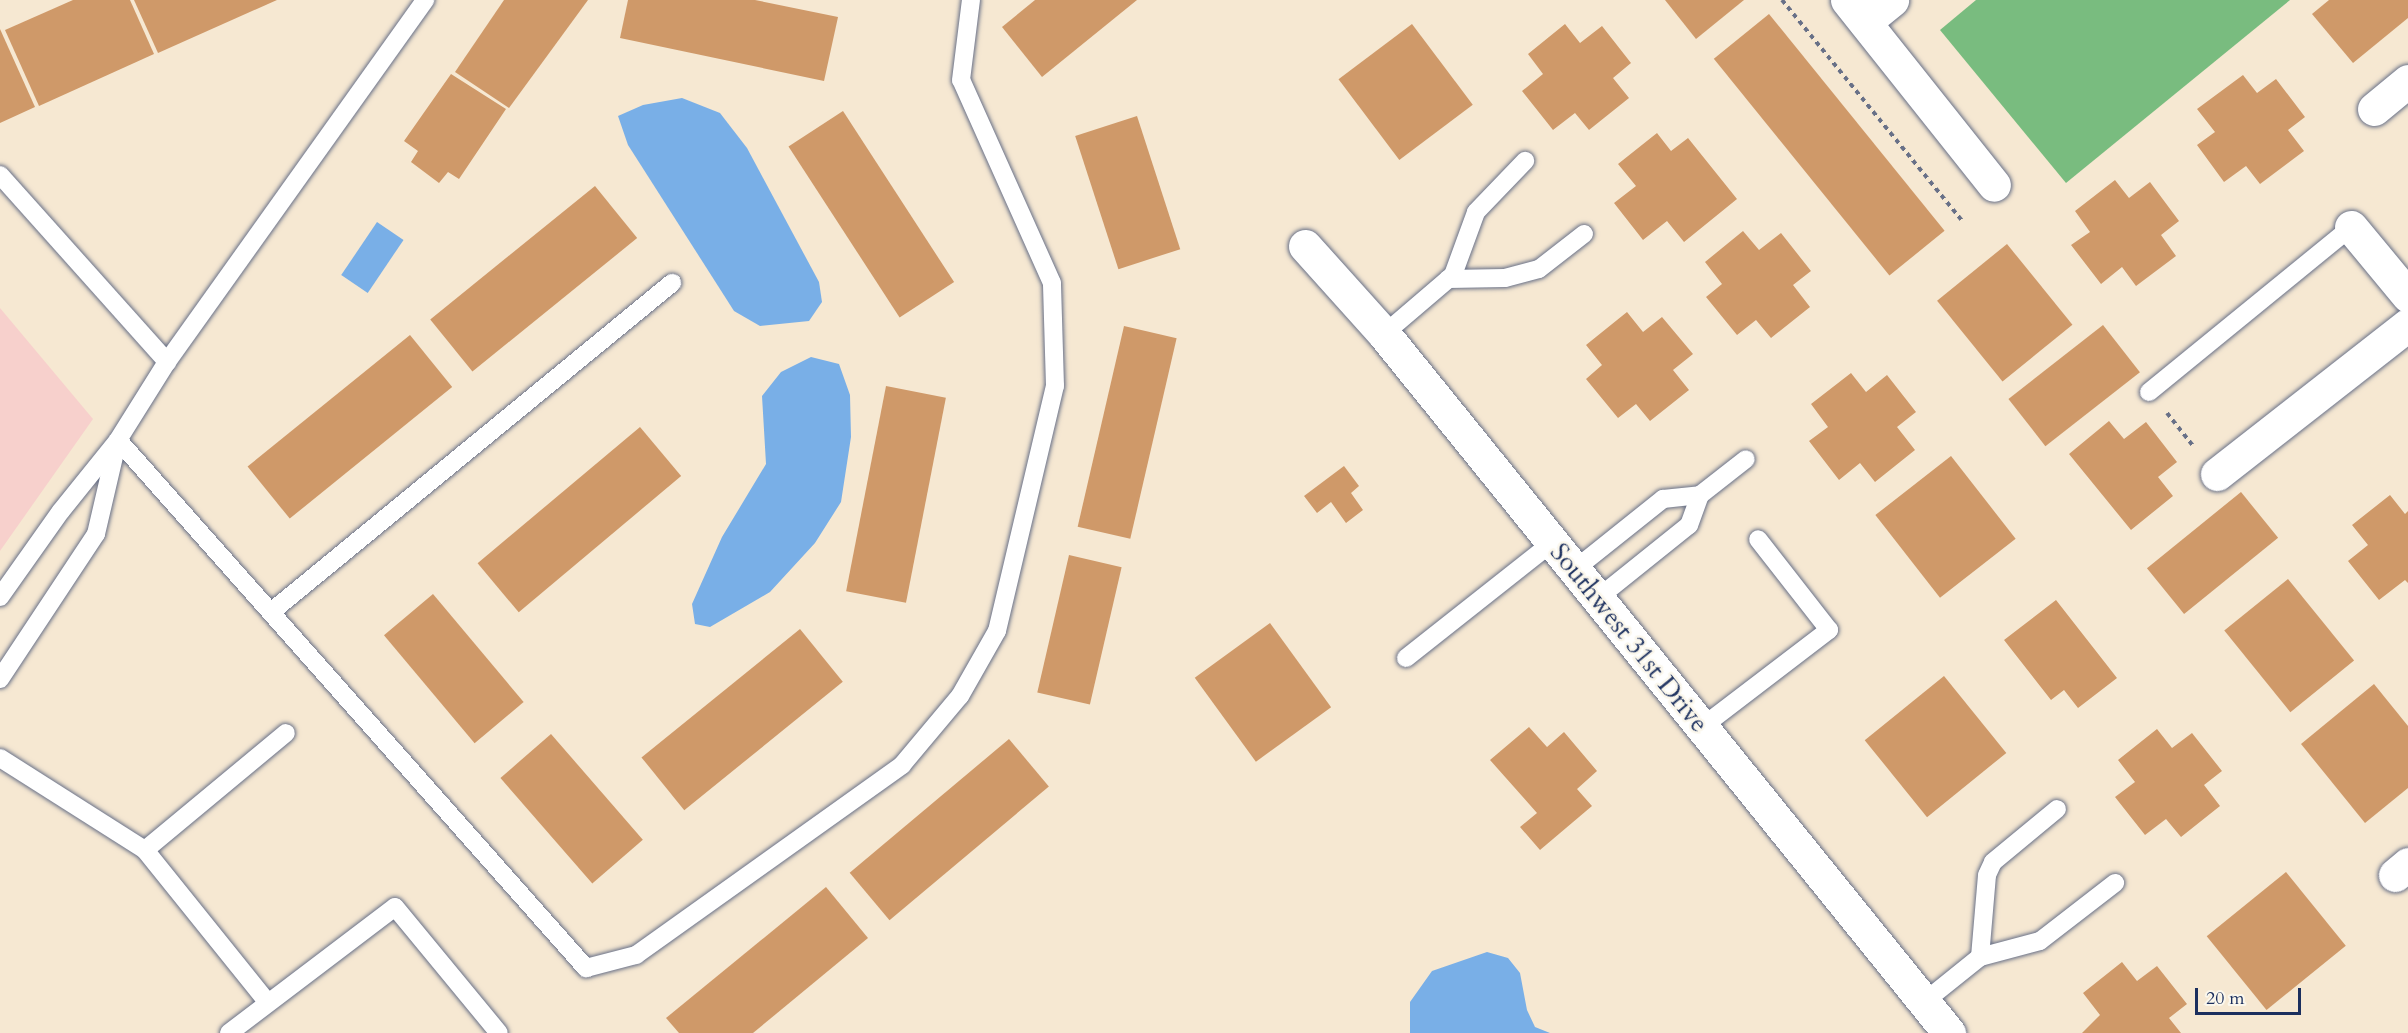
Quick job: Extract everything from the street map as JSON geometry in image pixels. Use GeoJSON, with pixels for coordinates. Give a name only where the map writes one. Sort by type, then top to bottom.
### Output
{"type":"FeatureCollection","features":[{"type":"Feature","properties":{"kind":"street"},"geometry":{"type":"LineString","coordinates":[[1892,0],[1856,11],[1994,185]]}},
{"type":"Feature","properties":{"kind":"street"},"geometry":{"type":"LineString","coordinates":[[2374,109],[2408,81]]}},
{"type":"Feature","properties":{"kind":"street"},"geometry":{"type":"LineString","coordinates":[[2351,227],[2408,296]]}},
{"type":"Feature","properties":{"kind":"street","name":"Southwest 31st Drive"},"geometry":{"type":"LineString","coordinates":[[1305,246],[1384,334],[1949,1033]]}},
{"type":"Feature","properties":{"kind":"street"},"geometry":{"type":"LineString","coordinates":[[2217,474],[2408,325]]}},
{"type":"Feature","properties":{"kind":"lane"},"geometry":{"type":"LineString","coordinates":[[0,597],[61,511],[118,440],[167,362],[425,0]]}},
{"type":"Feature","properties":{"kind":"lane"},"geometry":{"type":"LineString","coordinates":[[118,440],[586,968],[636,956],[902,765],[960,696],[997,631],[1055,386],[1052,282],[961,80],[971,0]]}},
{"type":"Feature","properties":{"kind":"lane"},"geometry":{"type":"LineString","coordinates":[[1384,334],[1453,275],[1476,212],[1525,161]]}},
{"type":"Feature","properties":{"kind":"lane"},"geometry":{"type":"LineString","coordinates":[[0,175],[167,362]]}},
{"type":"Feature","properties":{"kind":"lane"},"geometry":{"type":"LineString","coordinates":[[2149,392],[2351,227]]}},
{"type":"Feature","properties":{"kind":"lane"},"geometry":{"type":"LineString","coordinates":[[1448,279],[1505,278],[1539,269],[1584,234]]}},
{"type":"Feature","properties":{"kind":"lane"},"geometry":{"type":"LineString","coordinates":[[271,612],[672,283]]}},
{"type":"Feature","properties":{"kind":"lane"},"geometry":{"type":"LineString","coordinates":[[0,678],[96,534],[118,440]]}},
{"type":"Feature","properties":{"kind":"lane"},"geometry":{"type":"LineString","coordinates":[[1598,598],[1689,525],[1700,495],[1746,459]]}},
{"type":"Feature","properties":{"kind":"lane"},"geometry":{"type":"LineString","coordinates":[[1574,570],[1663,499],[1700,495]]}},
{"type":"Feature","properties":{"kind":"lane"},"geometry":{"type":"LineString","coordinates":[[1702,727],[1829,630],[1758,539]]}},
{"type":"Feature","properties":{"kind":"lane"},"geometry":{"type":"LineString","coordinates":[[1406,658],[1553,542]]}},
{"type":"Feature","properties":{"kind":"lane"},"geometry":{"type":"LineString","coordinates":[[145,850],[286,733]]}},
{"type":"Feature","properties":{"kind":"lane"},"geometry":{"type":"LineString","coordinates":[[0,759],[145,850],[267,1002]]}},
{"type":"Feature","properties":{"kind":"lane"},"geometry":{"type":"LineString","coordinates":[[1980,957],[1986,875],[1993,862],[2057,809]]}},
{"type":"Feature","properties":{"kind":"lane"},"geometry":{"type":"LineString","coordinates":[[1924,1002],[1980,957],[2040,941],[2115,883]]}},
{"type":"Feature","properties":{"kind":"lane"},"geometry":{"type":"LineString","coordinates":[[229,1033],[395,907],[499,1033]]}},
{"type":"Feature","properties":{"kind":"path"},"geometry":{"type":"LineString","coordinates":[[1782,0],[1962,221]]}},
{"type":"Feature","properties":{"kind":"path"},"geometry":{"type":"LineString","coordinates":[[2149,392],[2217,474]]}},
{"type":"Feature","properties":{"kind":"shaded area"},"geometry":{"type":"Polygon","coordinates":[[[0,308],[93,419],[0,551],[0,308]]]}},
{"type":"Feature","properties":{"kind":"green space"},"geometry":{"type":"Polygon","coordinates":[[[1976,0],[2290,0],[2066,183],[1940,30],[1976,0]]]}},
{"type":"Feature","properties":{"kind":"water"},"geometry":{"type":"Polygon","coordinates":[[[682,98],[720,113],[747,148],[819,282],[822,302],[809,321],[760,326],[734,311],[628,145],[618,116],[643,105],[682,98]]]}},
{"type":"Feature","properties":{"kind":"water"},"geometry":{"type":"Polygon","coordinates":[[[377,222],[404,240],[368,293],[341,275],[377,222]]]}},
{"type":"Feature","properties":{"kind":"water"},"geometry":{"type":"Polygon","coordinates":[[[811,357],[839,364],[850,395],[851,437],[841,502],[815,543],[770,592],[710,627],[695,624],[692,604],[722,537],[766,464],[762,396],[781,372],[811,357]]]}},
{"type":"Feature","properties":{"kind":"water"},"geometry":{"type":"Polygon","coordinates":[[[1487,952],[1508,958],[1520,973],[1527,1010],[1535,1027],[1550,1033],[1410,1033],[1410,1002],[1432,971],[1487,952]]]}},
{"type":"Feature","properties":{"kind":"building"},"geometry":{"type":"Polygon","coordinates":[[[73,0],[130,0],[154,54],[39,106],[5,30],[73,0]]]}},
{"type":"Feature","properties":{"kind":"building"},"geometry":{"type":"Polygon","coordinates":[[[134,0],[277,0],[158,53],[134,0]]]}},
{"type":"Feature","properties":{"kind":"building"},"geometry":{"type":"Polygon","coordinates":[[[504,0],[588,0],[509,108],[455,72],[504,0]]]}},
{"type":"Feature","properties":{"kind":"building"},"geometry":{"type":"Polygon","coordinates":[[[628,0],[755,0],[838,17],[824,81],[620,38],[628,0]]]}},
{"type":"Feature","properties":{"kind":"building"},"geometry":{"type":"Polygon","coordinates":[[[1035,0],[1137,0],[1042,77],[1002,27],[1035,0]]]}},
{"type":"Feature","properties":{"kind":"building"},"geometry":{"type":"Polygon","coordinates":[[[1665,0],[1744,0],[1696,39],[1665,0]]]}},
{"type":"Feature","properties":{"kind":"building"},"geometry":{"type":"Polygon","coordinates":[[[2329,0],[2408,0],[2408,18],[2353,63],[2312,14],[2329,0]]]}},
{"type":"Feature","properties":{"kind":"building"},"geometry":{"type":"Polygon","coordinates":[[[1769,14],[1945,231],[1889,276],[1714,59],[1769,14]]]}},
{"type":"Feature","properties":{"kind":"building"},"geometry":{"type":"Polygon","coordinates":[[[1412,24],[1473,105],[1399,160],[1339,79],[1412,24]]]}},
{"type":"Feature","properties":{"kind":"building"},"geometry":{"type":"Polygon","coordinates":[[[1565,24],[1580,43],[1602,26],[1631,63],[1613,78],[1629,98],[1589,130],[1575,113],[1553,130],[1522,91],[1543,74],[1528,54],[1565,24]]]}},
{"type":"Feature","properties":{"kind":"building"},"geometry":{"type":"Polygon","coordinates":[[[0,29],[35,107],[0,123],[0,29]]]}},
{"type":"Feature","properties":{"kind":"building"},"geometry":{"type":"Polygon","coordinates":[[[451,74],[506,109],[459,179],[448,172],[439,183],[411,162],[418,151],[404,141],[451,74]]]}},
{"type":"Feature","properties":{"kind":"building"},"geometry":{"type":"Polygon","coordinates":[[[2243,75],[2257,93],[2276,79],[2305,117],[2288,130],[2304,151],[2260,184],[2246,166],[2224,182],[2197,145],[2215,132],[2197,109],[2243,75]]]}},
{"type":"Feature","properties":{"kind":"building"},"geometry":{"type":"Polygon","coordinates":[[[843,111],[954,282],[900,317],[788,146],[843,111]]]}},
{"type":"Feature","properties":{"kind":"building"},"geometry":{"type":"Polygon","coordinates":[[[1137,116],[1180,249],[1118,269],[1075,136],[1137,116]]]}},
{"type":"Feature","properties":{"kind":"building"},"geometry":{"type":"Polygon","coordinates":[[[1657,133],[1671,151],[1688,138],[1737,199],[1684,242],[1667,221],[1643,240],[1614,203],[1636,186],[1618,164],[1657,133]]]}},
{"type":"Feature","properties":{"kind":"building"},"geometry":{"type":"Polygon","coordinates":[[[2115,180],[2129,198],[2150,182],[2179,221],[2161,235],[2176,256],[2136,286],[2122,267],[2101,284],[2071,245],[2090,232],[2075,211],[2115,180]]]}},
{"type":"Feature","properties":{"kind":"building"},"geometry":{"type":"Polygon","coordinates":[[[595,186],[637,238],[472,371],[430,319],[595,186]]]}},
{"type":"Feature","properties":{"kind":"building"},"geometry":{"type":"Polygon","coordinates":[[[1743,231],[1759,250],[1781,233],[1811,271],[1793,285],[1810,307],[1771,338],[1756,320],[1737,335],[1706,297],[1722,284],[1705,262],[1743,231]]]}},
{"type":"Feature","properties":{"kind":"building"},"geometry":{"type":"Polygon","coordinates":[[[2007,244],[2072,325],[2003,381],[1937,301],[2007,244]]]}},
{"type":"Feature","properties":{"kind":"building"},"geometry":{"type":"Polygon","coordinates":[[[1627,312],[1643,332],[1662,317],[1693,354],[1673,370],[1689,390],[1650,421],[1636,404],[1618,418],[1586,379],[1602,365],[1586,345],[1627,312]]]}},
{"type":"Feature","properties":{"kind":"building"},"geometry":{"type":"Polygon","coordinates":[[[2103,325],[2140,372],[2045,446],[2008,399],[2103,325]]]}},
{"type":"Feature","properties":{"kind":"building"},"geometry":{"type":"Polygon","coordinates":[[[1124,326],[1177,338],[1130,539],[1078,527],[1124,326]]]}},
{"type":"Feature","properties":{"kind":"building"},"geometry":{"type":"Polygon","coordinates":[[[410,335],[452,387],[290,519],[248,467],[410,335]]]}},
{"type":"Feature","properties":{"kind":"building"},"geometry":{"type":"Polygon","coordinates":[[[1851,373],[1866,392],[1887,375],[1916,412],[1897,427],[1915,450],[1875,482],[1860,463],[1839,480],[1809,441],[1828,427],[1811,404],[1851,373]]]}},
{"type":"Feature","properties":{"kind":"building"},"geometry":{"type":"Polygon","coordinates":[[[886,386],[946,398],[906,603],[846,591],[886,386]]]}},
{"type":"Feature","properties":{"kind":"building"},"geometry":{"type":"Polygon","coordinates":[[[2109,421],[2124,439],[2146,422],[2177,462],[2158,477],[2173,496],[2131,530],[2069,454],[2109,421]]]}},
{"type":"Feature","properties":{"kind":"building"},"geometry":{"type":"Polygon","coordinates":[[[640,427],[681,476],[519,612],[478,563],[640,427]]]}},
{"type":"Feature","properties":{"kind":"building"},"geometry":{"type":"Polygon","coordinates":[[[1951,456],[2016,539],[1940,598],[1875,515],[1951,456]]]}},
{"type":"Feature","properties":{"kind":"building"},"geometry":{"type":"Polygon","coordinates":[[[1344,466],[1359,486],[1351,493],[1363,510],[1346,523],[1331,502],[1317,513],[1304,496],[1344,466]]]}},
{"type":"Feature","properties":{"kind":"building"},"geometry":{"type":"Polygon","coordinates":[[[2241,492],[2278,538],[2184,614],[2147,568],[2241,492]]]}},
{"type":"Feature","properties":{"kind":"building"},"geometry":{"type":"Polygon","coordinates":[[[2390,495],[2405,514],[2408,511],[2408,583],[2405,580],[2379,600],[2348,561],[2368,545],[2352,525],[2390,495]]]}},
{"type":"Feature","properties":{"kind":"building"},"geometry":{"type":"Polygon","coordinates":[[[1069,555],[1122,567],[1090,705],[1037,692],[1069,555]]]}},
{"type":"Feature","properties":{"kind":"building"},"geometry":{"type":"Polygon","coordinates":[[[2288,579],[2354,661],[2290,712],[2224,631],[2288,579]]]}},
{"type":"Feature","properties":{"kind":"building"},"geometry":{"type":"Polygon","coordinates":[[[433,594],[524,702],[475,743],[384,635],[433,594]]]}},
{"type":"Feature","properties":{"kind":"building"},"geometry":{"type":"Polygon","coordinates":[[[2056,600],[2117,678],[2078,708],[2064,690],[2051,700],[2004,640],[2056,600]]]}},
{"type":"Feature","properties":{"kind":"building"},"geometry":{"type":"Polygon","coordinates":[[[1270,623],[1331,707],[1256,762],[1195,678],[1270,623]]]}},
{"type":"Feature","properties":{"kind":"building"},"geometry":{"type":"Polygon","coordinates":[[[800,629],[843,682],[684,810],[641,757],[800,629]]]}},
{"type":"Feature","properties":{"kind":"building"},"geometry":{"type":"Polygon","coordinates":[[[1944,676],[2006,753],[1927,817],[1865,740],[1944,676]]]}},
{"type":"Feature","properties":{"kind":"building"},"geometry":{"type":"Polygon","coordinates":[[[2374,684],[2408,726],[2408,788],[2365,823],[2301,744],[2374,684]]]}},
{"type":"Feature","properties":{"kind":"building"},"geometry":{"type":"Polygon","coordinates":[[[1529,727],[1547,747],[1564,732],[1597,771],[1577,789],[1592,806],[1540,850],[1520,827],[1537,813],[1490,760],[1529,727]]]}},
{"type":"Feature","properties":{"kind":"building"},"geometry":{"type":"Polygon","coordinates":[[[2157,729],[2172,748],[2192,733],[2222,771],[2204,785],[2220,806],[2181,837],[2166,819],[2145,835],[2115,797],[2135,782],[2118,760],[2157,729]]]}},
{"type":"Feature","properties":{"kind":"building"},"geometry":{"type":"Polygon","coordinates":[[[551,734],[643,840],[592,884],[500,778],[551,734]]]}},
{"type":"Feature","properties":{"kind":"building"},"geometry":{"type":"Polygon","coordinates":[[[1009,739],[1049,786],[890,920],[850,873],[1009,739]]]}},
{"type":"Feature","properties":{"kind":"building"},"geometry":{"type":"Polygon","coordinates":[[[2286,872],[2346,946],[2267,1010],[2207,936],[2286,872]]]}},
{"type":"Feature","properties":{"kind":"building"},"geometry":{"type":"Polygon","coordinates":[[[826,887],[868,938],[753,1033],[679,1033],[666,1018],[826,887]]]}},
{"type":"Feature","properties":{"kind":"building"},"geometry":{"type":"Polygon","coordinates":[[[2122,962],[2137,981],[2157,966],[2187,1004],[2169,1018],[2181,1033],[2082,1033],[2100,1015],[2083,993],[2122,962]]]}}]}
